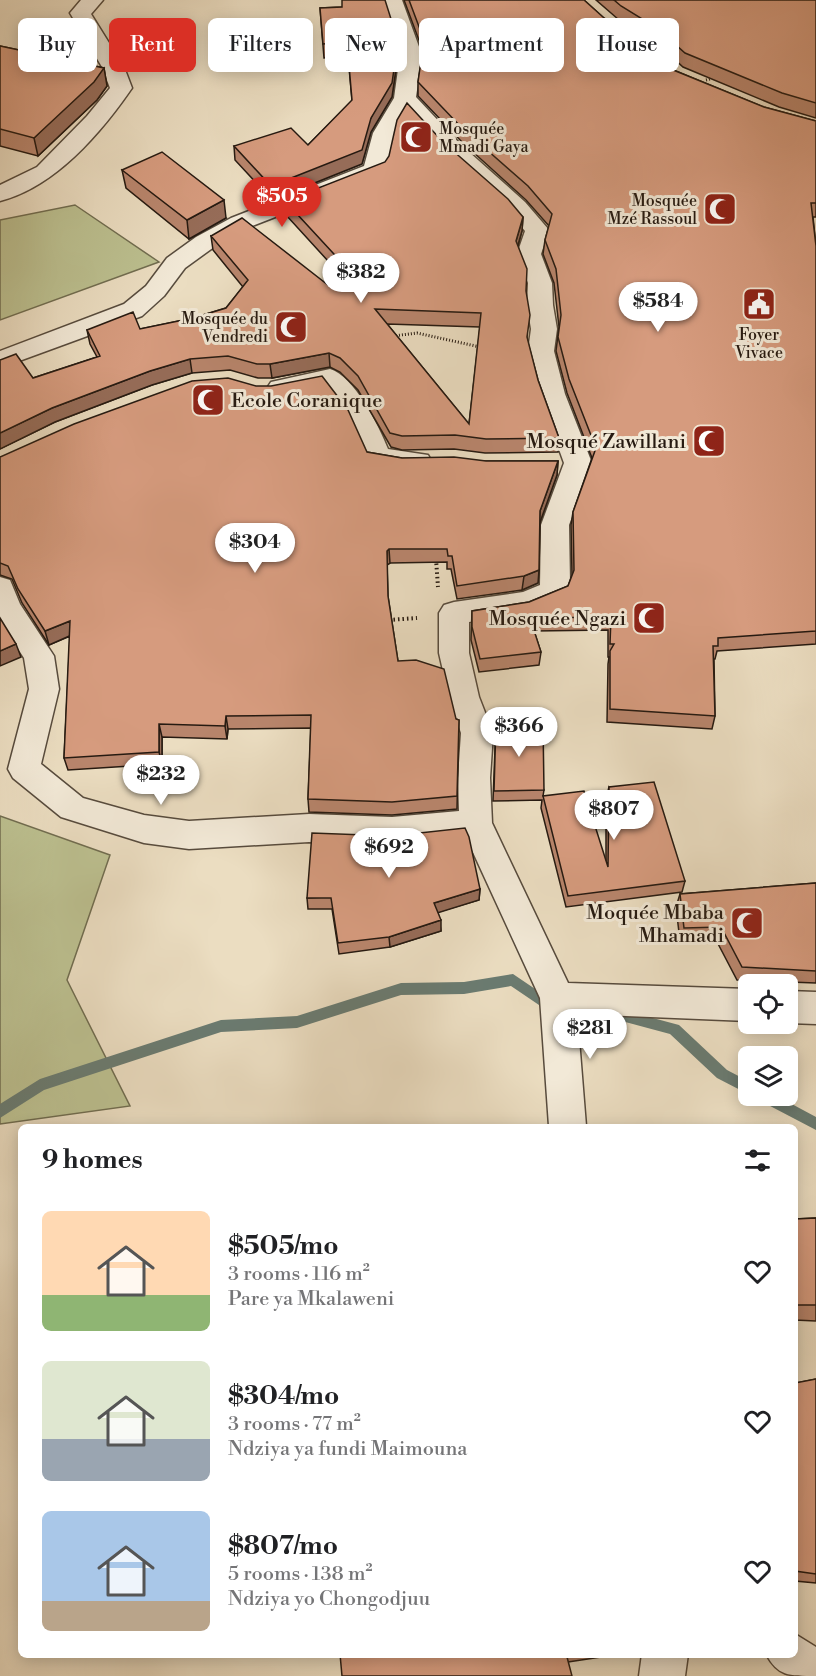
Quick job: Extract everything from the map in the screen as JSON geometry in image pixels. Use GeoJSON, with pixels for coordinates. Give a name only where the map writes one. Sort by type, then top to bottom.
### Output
{"type":"FeatureCollection","features":[{"type":"Feature","properties":{"kind":"street"},"geometry":{"type":"LineString","coordinates":[[0,194],[45,172],[95,121],[121,88],[113,67],[80,13],[93,0]]}},
{"type":"Feature","properties":{"kind":"street"},"geometry":{"type":"LineString","coordinates":[[0,360],[133,310],[155,291],[176,263],[205,242],[239,223],[375,170],[384,133],[405,98],[411,55],[392,0]]}},
{"type":"Feature","properties":{"kind":"street"},"geometry":{"type":"LineString","coordinates":[[405,98],[452,149],[517,207],[537,230],[529,254],[540,283],[540,305],[544,329],[541,351],[552,393],[565,463],[555,525],[553,559],[556,578],[554,591],[527,602],[441,616],[454,653],[464,698],[477,733],[474,778],[476,823],[558,998],[568,1124]]}},
{"type":"Feature","properties":{"kind":"street"},"geometry":{"type":"LineString","coordinates":[[253,387],[272,389],[330,378],[363,420],[378,457],[402,462],[444,460]]}},
{"type":"Feature","properties":{"kind":"street"},"geometry":{"type":"LineString","coordinates":[[0,588],[6,607],[39,656],[44,689],[24,769],[73,808],[144,829],[189,835],[309,828],[392,831],[476,823]]}},
{"type":"Feature","properties":{"kind":"street"},"geometry":{"type":"LineString","coordinates":[[558,998],[738,1005]]}},
{"type":"Feature","properties":{"kind":"street"},"geometry":{"type":"LineString","coordinates":[[798,1007],[816,1008]]}},
{"type":"Feature","properties":{"kind":"street"},"geometry":{"type":"LineString","coordinates":[[662,1676],[664,1658]]}},
{"type":"Feature","properties":{"kind":"street"},"geometry":{"type":"LineString","coordinates":[[793,1658],[816,1675]]}},
{"type":"Feature","properties":{"kind":"path"},"geometry":{"type":"LineString","coordinates":[[706,80],[717,76]]}},
{"type":"Feature","properties":{"kind":"path"},"geometry":{"type":"LineString","coordinates":[[389,338],[417,333],[493,350],[541,351]]}},
{"type":"Feature","properties":{"kind":"path"},"geometry":{"type":"LineString","coordinates":[[380,621],[441,616],[436,554]]}},
{"type":"Feature","properties":{"kind":"green space"},"geometry":{"type":"Polygon","coordinates":[[[75,205],[159,262],[0,320],[0,220],[75,205]]]}},
{"type":"Feature","properties":{"kind":"green space"},"geometry":{"type":"Polygon","coordinates":[[[0,816],[110,855],[67,980],[130,1106],[0,1124],[0,816]]]}},
{"type":"Feature","properties":{"kind":"building"},"geometry":{"type":"Polygon","coordinates":[[[342,0],[385,0],[391,18],[325,18],[325,44],[323,44],[320,8],[342,7],[342,0]]]}},
{"type":"Feature","properties":{"kind":"building"},"geometry":{"type":"Polygon","coordinates":[[[409,0],[584,0],[604,18],[576,18],[576,72],[678,72],[764,107],[816,121],[816,203],[811,203],[816,246],[816,631],[718,638],[718,646],[713,646],[715,716],[610,709],[610,651],[614,644],[610,644],[611,617],[530,618],[541,652],[480,659],[472,627],[472,611],[529,602],[568,586],[574,570],[573,512],[596,448],[569,379],[558,337],[561,315],[556,269],[545,240],[552,214],[528,186],[462,128],[418,82],[419,72],[564,72],[564,18],[419,18],[419,27],[409,0]]]}},
{"type":"Feature","properties":{"kind":"building"},"geometry":{"type":"Polygon","coordinates":[[[614,0],[816,0],[816,103],[782,93],[685,53],[679,48],[679,18],[641,18],[614,0]]]}},
{"type":"Feature","properties":{"kind":"building"},"geometry":{"type":"Polygon","coordinates":[[[0,46],[18,50],[18,72],[97,72],[97,67],[104,68],[94,82],[34,138],[0,129],[0,46]]]}},
{"type":"Feature","properties":{"kind":"building"},"geometry":{"type":"Polygon","coordinates":[[[350,72],[394,72],[392,83],[371,118],[362,150],[271,186],[234,146],[291,128],[308,145],[352,100],[350,72]]]}},
{"type":"Feature","properties":{"kind":"building"},"geometry":{"type":"Polygon","coordinates":[[[407,103],[443,142],[508,199],[523,217],[516,241],[527,269],[526,291],[530,315],[527,337],[538,380],[559,438],[486,439],[455,435],[402,436],[390,433],[358,376],[340,358],[329,353],[270,364],[257,364],[228,356],[190,359],[150,371],[52,408],[0,433],[0,360],[16,354],[33,378],[100,356],[87,330],[133,312],[140,329],[193,318],[226,308],[248,280],[211,236],[242,218],[328,285],[345,266],[285,201],[385,162],[389,156],[397,120],[407,103]],[[375,309],[469,424],[481,313],[375,309]]]}},
{"type":"Feature","properties":{"kind":"building"},"geometry":{"type":"Polygon","coordinates":[[[162,152],[224,200],[187,220],[122,170],[162,152]]]}},
{"type":"Feature","properties":{"kind":"building"},"geometry":{"type":"Polygon","coordinates":[[[322,376],[348,410],[367,452],[402,458],[454,457],[486,461],[558,461],[540,511],[539,570],[524,576],[457,586],[452,556],[448,556],[447,549],[389,549],[387,551],[388,596],[398,661],[416,660],[444,669],[456,719],[459,720],[457,796],[392,802],[308,799],[311,715],[226,716],[225,726],[159,724],[159,752],[64,758],[70,621],[45,631],[18,589],[8,566],[0,563],[0,457],[74,424],[192,381],[228,378],[256,386],[271,386],[322,376]]]}},
{"type":"Feature","properties":{"kind":"building"},"geometry":{"type":"Polygon","coordinates":[[[0,618],[16,644],[0,651],[0,618]]]}},
{"type":"Feature","properties":{"kind":"building"},"geometry":{"type":"Polygon","coordinates":[[[496,723],[543,725],[544,790],[494,791],[496,723]]]}},
{"type":"Feature","properties":{"kind":"building"},"geometry":{"type":"Polygon","coordinates":[[[654,782],[685,881],[568,896],[543,796],[584,791],[608,867],[609,787],[654,782]]]}},
{"type":"Feature","properties":{"kind":"building"},"geometry":{"type":"Polygon","coordinates":[[[465,828],[480,889],[434,903],[441,920],[389,937],[338,943],[331,898],[307,898],[312,833],[392,836],[465,828]]]}},
{"type":"Feature","properties":{"kind":"building","name":"Moquée Mbaba Mhamadi"},"geometry":{"type":"Polygon","coordinates":[[[816,883],[816,971],[742,967],[721,927],[684,928],[680,894],[816,883]]]}},
{"type":"Feature","properties":{"kind":"building"},"geometry":{"type":"Polygon","coordinates":[[[816,1218],[816,1305],[798,1305],[798,1219],[816,1218]]]}},
{"type":"Feature","properties":{"kind":"building"},"geometry":{"type":"Polygon","coordinates":[[[816,1379],[816,1574],[798,1571],[798,1382],[816,1379]]]}},
{"type":"Feature","properties":{"kind":"building"},"geometry":{"type":"Polygon","coordinates":[[[340,1658],[567,1658],[572,1676],[342,1676],[340,1658]]]}},
{"type":"Feature","properties":{"kind":"waterway"},"geometry":{"type":"LineString","coordinates":[[0,1112],[40,1085],[221,1026],[297,1022],[401,989],[464,988],[513,980],[539,999],[557,998]]}},
{"type":"Feature","properties":{"kind":"waterway"},"geometry":{"type":"LineString","coordinates":[[608,1012],[674,1029],[722,1074],[738,1083]]}},
{"type":"Feature","properties":{"kind":"waterway"},"geometry":{"type":"LineString","coordinates":[[782,1106],[816,1124]]}},
{"type":"Feature","properties":{"kind":"place","name":"Mosquée Mmadi Gaya"},"geometry":{"type":"Point","coordinates":[416,137]}},
{"type":"Feature","properties":{"kind":"place","name":"Mosquée Mzé Rassoul"},"geometry":{"type":"Point","coordinates":[720,209]}},
{"type":"Feature","properties":{"kind":"place","name":"Foyer Vivace"},"geometry":{"type":"Point","coordinates":[759,304]}},
{"type":"Feature","properties":{"kind":"place","name":"Mosquée du Vendredi"},"geometry":{"type":"Point","coordinates":[291,327]}},
{"type":"Feature","properties":{"kind":"place","name":"Ecole Coranique"},"geometry":{"type":"Point","coordinates":[208,400]}},
{"type":"Feature","properties":{"kind":"place","name":"Mosqué Zawillani"},"geometry":{"type":"Point","coordinates":[709,441]}},
{"type":"Feature","properties":{"kind":"place","name":"Mosquée Ngazi"},"geometry":{"type":"Point","coordinates":[649,618]}},
{"type":"Feature","properties":{"kind":"place","name":"Moquée Mbaba Mhamadi"},"geometry":{"type":"Point","coordinates":[747,923]}}]}
